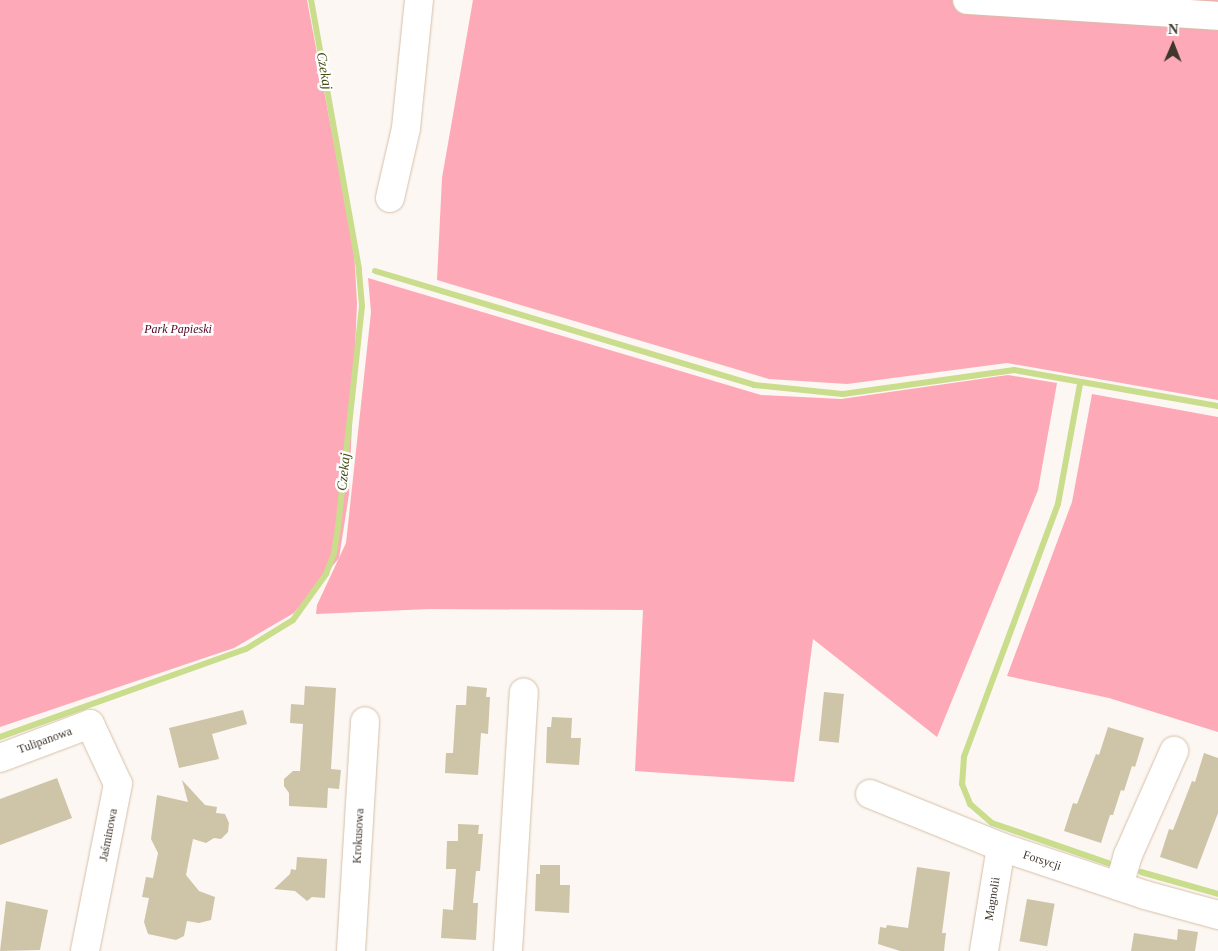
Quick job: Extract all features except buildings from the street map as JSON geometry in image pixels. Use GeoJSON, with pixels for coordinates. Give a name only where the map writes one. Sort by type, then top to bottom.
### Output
{"type":"FeatureCollection","features":[{"type":"Feature","properties":{"kind":"street"},"geometry":{"type":"LineString","coordinates":[[390,198],[406,128],[419,0]]}},
{"type":"Feature","properties":{"kind":"street"},"geometry":{"type":"LineString","coordinates":[[966,0],[1218,16]]}},
{"type":"Feature","properties":{"kind":"street"},"geometry":{"type":"LineString","coordinates":[[508,951],[524,692]]}},
{"type":"Feature","properties":{"kind":"street","name":"Krokusowa"},"geometry":{"type":"LineString","coordinates":[[352,951],[365,721]]}},
{"type":"Feature","properties":{"kind":"street","name":"Tulipanowa"},"geometry":{"type":"LineString","coordinates":[[0,758],[90,724]]}},
{"type":"Feature","properties":{"kind":"street","name":"Jaśminowa"},"geometry":{"type":"LineString","coordinates":[[85,951],[118,784],[90,724]]}},
{"type":"Feature","properties":{"kind":"street"},"geometry":{"type":"LineString","coordinates":[[1119,886],[1128,854],[1174,752]]}},
{"type":"Feature","properties":{"kind":"street","name":"Forsycji"},"geometry":{"type":"LineString","coordinates":[[870,794],[1001,847],[1119,886],[1218,915]]}},
{"type":"Feature","properties":{"kind":"street","name":"Magnolii"},"geometry":{"type":"LineString","coordinates":[[984,951],[1001,847]]}},
{"type":"Feature","properties":{"kind":"green space","name":"Park Papieski"},"geometry":{"type":"Polygon","coordinates":[[[0,0],[307,0],[354,250],[357,303],[349,494],[339,558],[294,613],[234,648],[0,727],[0,0]]]}},
{"type":"Feature","properties":{"kind":"green space"},"geometry":{"type":"Polygon","coordinates":[[[473,0],[1218,0],[1218,400],[1007,363],[847,384],[769,379],[437,280],[442,178],[473,0]]]}},
{"type":"Feature","properties":{"kind":"green space"},"geometry":{"type":"Polygon","coordinates":[[[368,278],[761,395],[841,399],[1008,375],[1057,383],[1038,490],[937,737],[813,639],[794,782],[635,771],[643,610],[429,609],[316,614],[317,605],[346,543],[371,312],[368,278]]]}},
{"type":"Feature","properties":{"kind":"green space"},"geometry":{"type":"Polygon","coordinates":[[[1092,394],[1218,417],[1218,732],[1109,698],[1007,676],[1072,502],[1092,394]]]}},
{"type":"Feature","properties":{"kind":"waterway","name":"Czekaj"},"geometry":{"type":"LineString","coordinates":[[0,737],[246,649],[293,620],[326,574],[334,553],[338,527],[362,306],[359,269],[311,0]]}},
{"type":"Feature","properties":{"kind":"waterway"},"geometry":{"type":"LineString","coordinates":[[375,271],[754,385],[843,394],[1014,370],[1218,406]]}},
{"type":"Feature","properties":{"kind":"waterway"},"geometry":{"type":"LineString","coordinates":[[1080,384],[1058,504],[964,757],[962,784],[970,804],[992,823],[1108,863]]}},
{"type":"Feature","properties":{"kind":"waterway"},"geometry":{"type":"LineString","coordinates":[[1141,872],[1218,894]]}}]}
